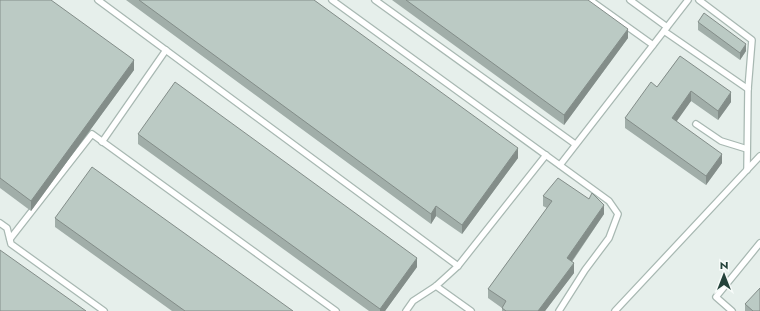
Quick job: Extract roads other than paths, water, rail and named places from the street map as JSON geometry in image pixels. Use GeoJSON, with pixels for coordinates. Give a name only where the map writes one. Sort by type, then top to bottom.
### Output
{"type":"FeatureCollection","features":[{"type":"Feature","properties":{"kind":"lane"},"geometry":{"type":"LineString","coordinates":[[98,0],[458,266]]}},
{"type":"Feature","properties":{"kind":"lane"},"geometry":{"type":"LineString","coordinates":[[332,0],[608,200],[618,214],[608,238],[585,270],[559,311]]}},
{"type":"Feature","properties":{"kind":"lane"},"geometry":{"type":"LineString","coordinates":[[375,0],[575,144]]}},
{"type":"Feature","properties":{"kind":"lane"},"geometry":{"type":"LineString","coordinates":[[630,0],[666,29],[748,89]]}},
{"type":"Feature","properties":{"kind":"lane"},"geometry":{"type":"LineString","coordinates":[[560,165],[688,0]]}},
{"type":"Feature","properties":{"kind":"lane"},"geometry":{"type":"LineString","coordinates":[[699,0],[752,40],[748,89],[747,170]]}},
{"type":"Feature","properties":{"kind":"lane"},"geometry":{"type":"LineString","coordinates":[[593,1],[653,45]]}},
{"type":"Feature","properties":{"kind":"lane"},"geometry":{"type":"LineString","coordinates":[[102,142],[166,50]]}},
{"type":"Feature","properties":{"kind":"lane"},"geometry":{"type":"LineString","coordinates":[[696,124],[721,141],[747,149]]}},
{"type":"Feature","properties":{"kind":"lane"},"geometry":{"type":"LineString","coordinates":[[10,239],[92,134],[336,311]]}},
{"type":"Feature","properties":{"kind":"lane"},"geometry":{"type":"LineString","coordinates":[[406,311],[413,301],[436,286],[458,266],[546,154]]}},
{"type":"Feature","properties":{"kind":"lane"},"geometry":{"type":"LineString","coordinates":[[615,311],[760,156]]}},
{"type":"Feature","properties":{"kind":"lane"},"geometry":{"type":"LineString","coordinates":[[0,223],[7,228],[11,244],[104,311]]}},
{"type":"Feature","properties":{"kind":"lane"},"geometry":{"type":"LineString","coordinates":[[732,311],[716,297],[760,243]]}},
{"type":"Feature","properties":{"kind":"lane"},"geometry":{"type":"LineString","coordinates":[[436,286],[471,311]]}}]}
